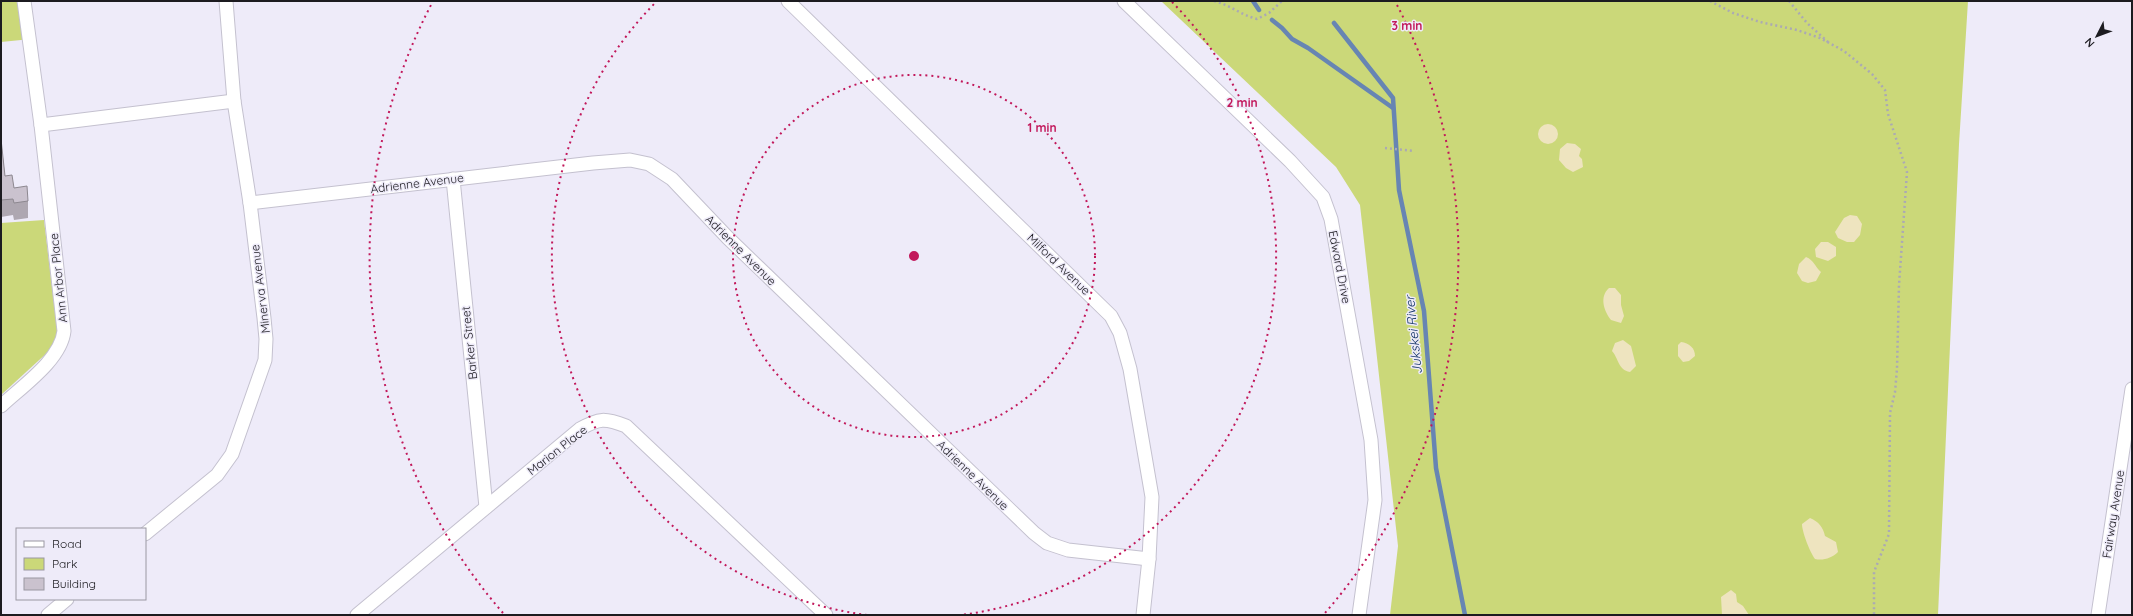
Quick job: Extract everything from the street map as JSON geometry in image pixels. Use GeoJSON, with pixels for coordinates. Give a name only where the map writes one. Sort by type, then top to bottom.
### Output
{"type":"FeatureCollection","features":[{"type":"Feature","properties":{"kind":"street","name":"Ann Arbor Place"},"geometry":{"type":"LineString","coordinates":[[1,406],[52,358],[63,339],[64,331],[41,125],[24,1]]}},
{"type":"Feature","properties":{"kind":"street","name":"Minerva Avenue"},"geometry":{"type":"LineString","coordinates":[[146,533],[217,475],[232,454],[258,384],[265,360],[266,338],[250,203],[234,101],[226,1]]}},
{"type":"Feature","properties":{"kind":"street","name":"Milford Avenue"},"geometry":{"type":"LineString","coordinates":[[788,1],[1101,304],[1111,316],[1120,334],[1130,369],[1144,438],[1152,497],[1149,559],[1143,615]]}},
{"type":"Feature","properties":{"kind":"street","name":"Edward Drive"},"geometry":{"type":"LineString","coordinates":[[1124,1],[1290,161],[1314,186],[1328,207],[1356,352],[1371,440],[1374,467],[1374,514],[1359,615]]}},
{"type":"Feature","properties":{"kind":"street"},"geometry":{"type":"LineString","coordinates":[[41,125],[234,101]]}},
{"type":"Feature","properties":{"kind":"street","name":"Adrienne Avenue"},"geometry":{"type":"LineString","coordinates":[[250,203],[630,160],[649,164],[672,179],[728,238],[1034,533],[1047,543],[1068,550],[1149,559]]}},
{"type":"Feature","properties":{"kind":"street","name":"Barker Street"},"geometry":{"type":"LineString","coordinates":[[453,179],[486,507]]}},
{"type":"Feature","properties":{"kind":"street","name":"Fairway Avenue"},"geometry":{"type":"LineString","coordinates":[[2098,615],[2132,389]]}},
{"type":"Feature","properties":{"kind":"street","name":"Marion Place"},"geometry":{"type":"LineString","coordinates":[[357,615],[580,429],[596,420],[610,420],[626,426],[826,615]]}},
{"type":"Feature","properties":{"kind":"street"},"geometry":{"type":"LineString","coordinates":[[48,615],[66,600]]}},
{"type":"Feature","properties":{"kind":"path"},"geometry":{"type":"LineString","coordinates":[[1214,1],[1232,8],[1244,16],[1257,19],[1269,13],[1282,1]]}},
{"type":"Feature","properties":{"kind":"path"},"geometry":{"type":"LineString","coordinates":[[1710,1],[1733,13],[1760,22],[1797,30],[1831,44],[1844,51],[1872,74],[1885,90],[1888,114],[1907,172],[1898,285],[1898,369],[1890,413],[1889,534],[1874,572],[1874,615]]}},
{"type":"Feature","properties":{"kind":"path"},"geometry":{"type":"LineString","coordinates":[[1789,1],[1807,23],[1831,44]]}},
{"type":"Feature","properties":{"kind":"path"},"geometry":{"type":"LineString","coordinates":[[1385,148],[1414,150]]}},
{"type":"Feature","properties":{"kind":"green space"},"geometry":{"type":"Polygon","coordinates":[[[1,1],[27,1],[31,39],[1,42],[1,1]]]}},
{"type":"Feature","properties":{"kind":"green space"},"geometry":{"type":"Polygon","coordinates":[[[1161,1],[1968,1],[1959,144],[1938,615],[1390,615],[1398,546],[1360,205],[1336,167],[1161,1]]]}},
{"type":"Feature","properties":{"kind":"green space"},"geometry":{"type":"Polygon","coordinates":[[[44,220],[58,337],[49,351],[1,395],[1,223],[44,220]]]}},
{"type":"Feature","properties":{"kind":"sand"},"geometry":{"type":"Polygon","coordinates":[[[1548,124],[1555,127],[1558,134],[1555,141],[1548,144],[1541,141],[1538,134],[1541,127],[1548,124]]]}},
{"type":"Feature","properties":{"kind":"sand"},"geometry":{"type":"Polygon","coordinates":[[[1567,143],[1575,144],[1581,149],[1579,156],[1582,159],[1583,167],[1573,172],[1566,168],[1559,160],[1560,149],[1567,143]]]}},
{"type":"Feature","properties":{"kind":"sand"},"geometry":{"type":"Polygon","coordinates":[[[1850,215],[1857,216],[1862,224],[1860,235],[1854,242],[1847,242],[1838,238],[1835,232],[1844,218],[1850,215]]]}},
{"type":"Feature","properties":{"kind":"sand"},"geometry":{"type":"Polygon","coordinates":[[[1821,242],[1828,242],[1836,247],[1836,256],[1828,261],[1816,257],[1815,249],[1821,242]]]}},
{"type":"Feature","properties":{"kind":"sand"},"geometry":{"type":"Polygon","coordinates":[[[1806,257],[1811,260],[1821,272],[1816,281],[1808,283],[1802,281],[1797,273],[1799,264],[1806,257]]]}},
{"type":"Feature","properties":{"kind":"sand"},"geometry":{"type":"Polygon","coordinates":[[[1609,288],[1615,288],[1621,295],[1621,305],[1624,316],[1621,323],[1611,320],[1606,312],[1603,300],[1609,288]]]}},
{"type":"Feature","properties":{"kind":"sand"},"geometry":{"type":"Polygon","coordinates":[[[1623,340],[1631,346],[1636,366],[1630,372],[1621,367],[1612,351],[1615,343],[1623,340]]]}},
{"type":"Feature","properties":{"kind":"sand"},"geometry":{"type":"Polygon","coordinates":[[[1681,342],[1687,343],[1693,348],[1695,356],[1689,361],[1683,362],[1678,356],[1678,345],[1681,342]]]}},
{"type":"Feature","properties":{"kind":"sand"},"geometry":{"type":"Polygon","coordinates":[[[1810,518],[1820,525],[1825,536],[1836,542],[1838,552],[1833,556],[1821,560],[1815,559],[1813,556],[1802,528],[1802,524],[1810,518]]]}},
{"type":"Feature","properties":{"kind":"sand"},"geometry":{"type":"Polygon","coordinates":[[[1731,590],[1736,594],[1737,602],[1743,606],[1749,615],[1722,615],[1721,597],[1731,590]]]}},
{"type":"Feature","properties":{"kind":"building"},"geometry":{"type":"Polygon","coordinates":[[[1,139],[5,176],[12,175],[14,188],[27,186],[28,201],[14,203],[13,199],[1,200],[1,139]]]}},
{"type":"Feature","properties":{"kind":"waterway"},"geometry":{"type":"LineString","coordinates":[[1253,1],[1259,10]]}},
{"type":"Feature","properties":{"kind":"waterway"},"geometry":{"type":"LineString","coordinates":[[1272,20],[1292,39],[1308,48],[1393,108]]}},
{"type":"Feature","properties":{"kind":"waterway","name":"Jukskei River"},"geometry":{"type":"LineString","coordinates":[[1334,23],[1393,98],[1399,190],[1424,311],[1436,468],[1465,615]]}}]}
